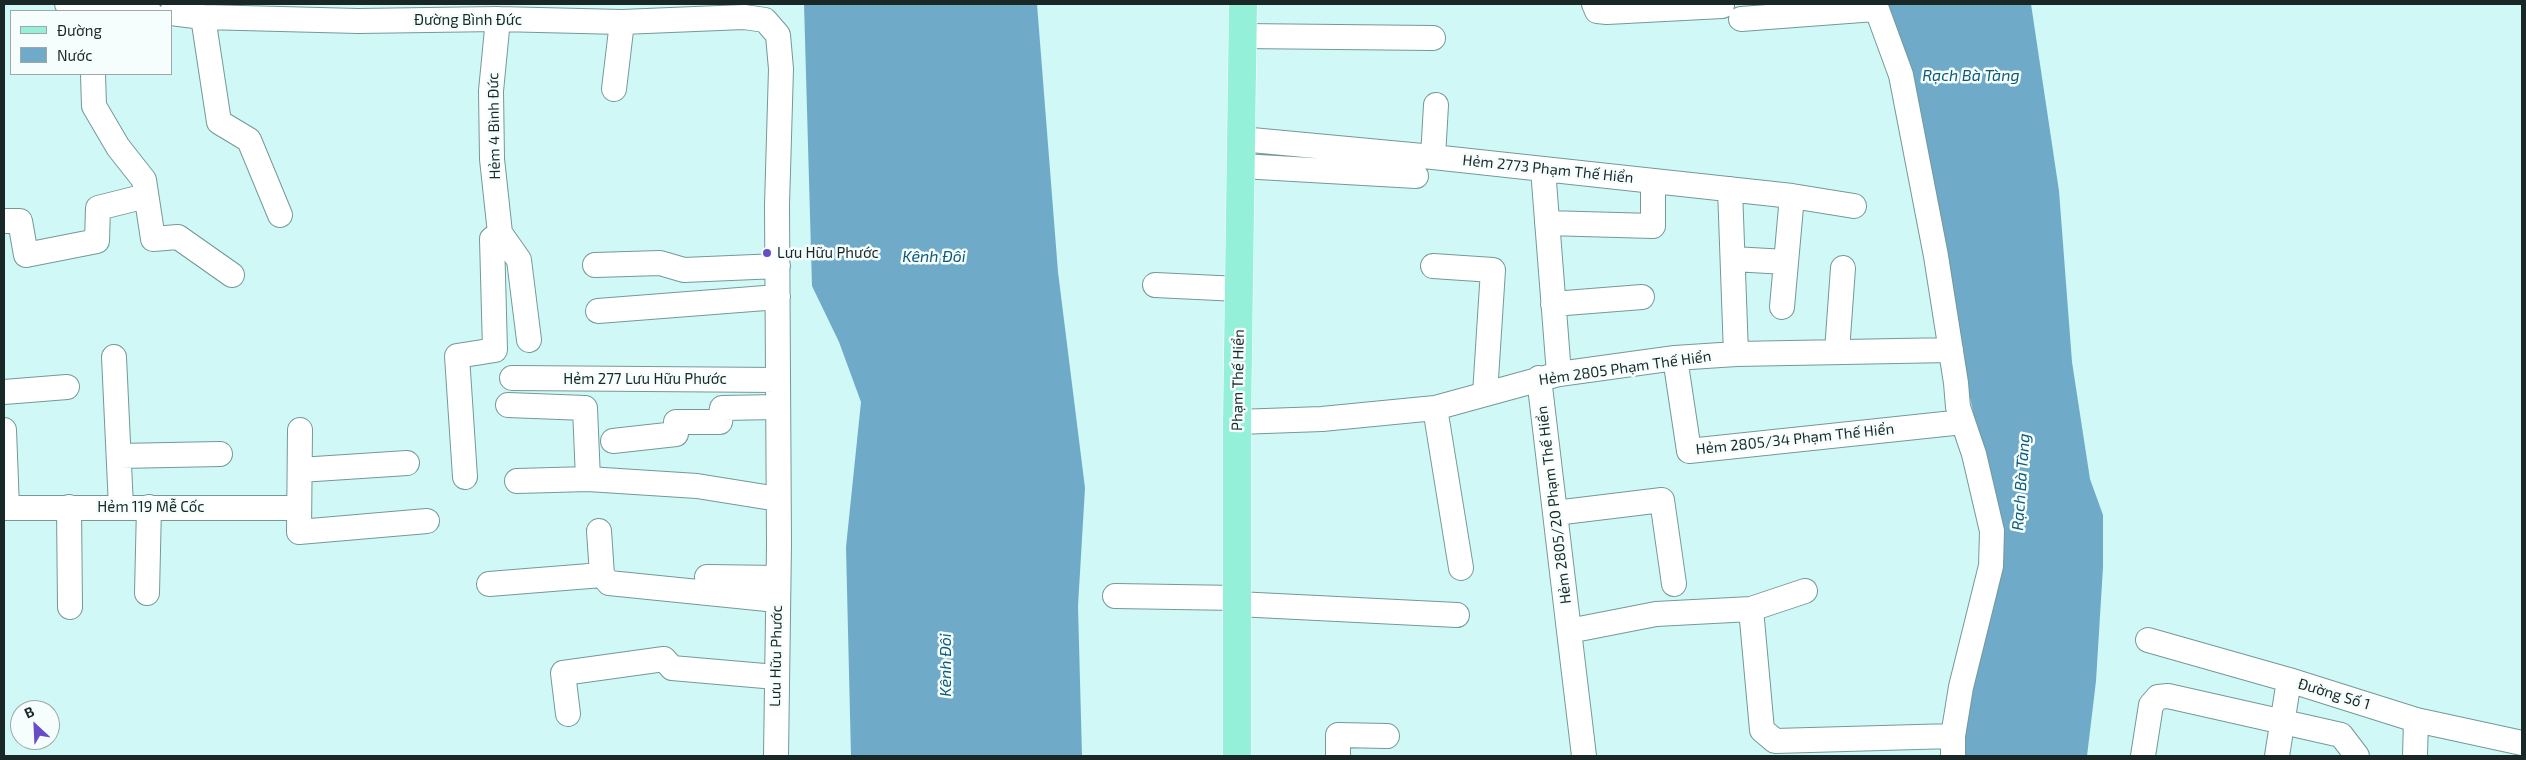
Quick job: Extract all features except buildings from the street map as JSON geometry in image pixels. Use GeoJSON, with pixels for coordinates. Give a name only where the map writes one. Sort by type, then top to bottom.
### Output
{"type":"FeatureCollection","features":[{"type":"Feature","properties":{"kind":"main road","name":"Phạm Thế Hiển"},"geometry":{"type":"LineString","coordinates":[[1237,756],[1237,422],[1243,4]]}},
{"type":"Feature","properties":{"kind":"street"},"geometry":{"type":"LineString","coordinates":[[67,4],[91,8],[130,10]]}},
{"type":"Feature","properties":{"kind":"street"},"geometry":{"type":"LineString","coordinates":[[1594,4],[1597,11],[1607,12],[1732,13],[1875,6],[1901,75],[1951,350],[1958,407],[1974,454],[1992,531],[1991,566],[1961,687],[1953,746],[1775,741],[1762,730],[1751,609]]}},
{"type":"Feature","properties":{"kind":"street","name":"Đường Bình Đức"},"geometry":{"type":"LineString","coordinates":[[172,14],[358,21],[498,19],[622,22],[744,17],[765,20]]}},
{"type":"Feature","properties":{"kind":"street"},"geometry":{"type":"LineString","coordinates":[[202,16],[219,122],[249,140],[280,215]]}},
{"type":"Feature","properties":{"kind":"street","name":"Hẻm 4 Bình Đức"},"geometry":{"type":"LineString","coordinates":[[498,19],[491,91],[492,159],[500,233],[519,260],[529,340]]}},
{"type":"Feature","properties":{"kind":"street","name":"Lưu Hữu Phước"},"geometry":{"type":"LineString","coordinates":[[765,20],[778,34],[781,69],[778,266],[776,756]]}},
{"type":"Feature","properties":{"kind":"street"},"geometry":{"type":"LineString","coordinates":[[614,89],[622,22]]}},
{"type":"Feature","properties":{"kind":"street"},"geometry":{"type":"LineString","coordinates":[[1242,36],[1433,38]]}},
{"type":"Feature","properties":{"kind":"street"},"geometry":{"type":"LineString","coordinates":[[93,75],[94,106],[118,147],[144,180],[153,239],[178,237],[232,275]]}},
{"type":"Feature","properties":{"kind":"street"},"geometry":{"type":"LineString","coordinates":[[1433,157],[1436,105]]}},
{"type":"Feature","properties":{"kind":"street","name":"Hẻm 2773 Phạm Thế Hiển"},"geometry":{"type":"LineString","coordinates":[[1241,139],[1653,180],[1792,196],[1854,206]]}},
{"type":"Feature","properties":{"kind":"street"},"geometry":{"type":"LineString","coordinates":[[1241,166],[1416,176]]}},
{"type":"Feature","properties":{"kind":"street","name":"Hẻm 2805/20 Phạm Thế Hiển"},"geometry":{"type":"LineString","coordinates":[[1543,169],[1553,304],[1549,376],[1555,513],[1584,756]]}},
{"type":"Feature","properties":{"kind":"street"},"geometry":{"type":"LineString","coordinates":[[1547,223],[1653,226],[1653,180]]}},
{"type":"Feature","properties":{"kind":"street"},"geometry":{"type":"LineString","coordinates":[[1730,189],[1736,354]]}},
{"type":"Feature","properties":{"kind":"street"},"geometry":{"type":"LineString","coordinates":[[4,221],[20,221],[26,255],[97,241],[98,208],[146,196]]}},
{"type":"Feature","properties":{"kind":"street"},"geometry":{"type":"LineString","coordinates":[[1782,307],[1792,196]]}},
{"type":"Feature","properties":{"kind":"street","name":"Hẻm 4 Bình Đức"},"geometry":{"type":"LineString","coordinates":[[465,477],[457,356],[495,350],[492,239],[500,233]]}},
{"type":"Feature","properties":{"kind":"street"},"geometry":{"type":"LineString","coordinates":[[1733,259],[1786,262]]}},
{"type":"Feature","properties":{"kind":"street"},"geometry":{"type":"LineString","coordinates":[[595,265],[660,263],[684,270],[778,266]]}},
{"type":"Feature","properties":{"kind":"street"},"geometry":{"type":"LineString","coordinates":[[1433,266],[1493,270],[1485,394]]}},
{"type":"Feature","properties":{"kind":"street"},"geometry":{"type":"LineString","coordinates":[[1837,351],[1843,268]]}},
{"type":"Feature","properties":{"kind":"street"},"geometry":{"type":"LineString","coordinates":[[1155,285],[1239,289]]}},
{"type":"Feature","properties":{"kind":"street"},"geometry":{"type":"LineString","coordinates":[[598,310],[778,297]]}},
{"type":"Feature","properties":{"kind":"street"},"geometry":{"type":"LineString","coordinates":[[1553,304],[1642,297]]}},
{"type":"Feature","properties":{"kind":"street","name":"Hẻm 2805 Phạm Thế Hiển"},"geometry":{"type":"LineString","coordinates":[[1237,422],[1322,419],[1435,408],[1549,376],[1675,358],[1837,351],[1951,350]]}},
{"type":"Feature","properties":{"kind":"street"},"geometry":{"type":"LineString","coordinates":[[114,357],[121,507]]}},
{"type":"Feature","properties":{"kind":"street","name":"Hẻm 2805/34 Phạm Thế Hiển"},"geometry":{"type":"LineString","coordinates":[[1675,358],[1689,451],[1963,422]]}},
{"type":"Feature","properties":{"kind":"street","name":"Hẻm 277 Lưu Hữu Phước"},"geometry":{"type":"LineString","coordinates":[[512,378],[778,380]]}},
{"type":"Feature","properties":{"kind":"street"},"geometry":{"type":"LineString","coordinates":[[4,392],[67,387]]}},
{"type":"Feature","properties":{"kind":"street"},"geometry":{"type":"LineString","coordinates":[[508,405],[585,408],[588,479]]}},
{"type":"Feature","properties":{"kind":"street"},"geometry":{"type":"LineString","coordinates":[[613,441],[676,434],[676,422],[720,422],[722,408],[778,407]]}},
{"type":"Feature","properties":{"kind":"street"},"geometry":{"type":"LineString","coordinates":[[1435,408],[1461,568]]}},
{"type":"Feature","properties":{"kind":"street"},"geometry":{"type":"LineString","coordinates":[[4,430],[5,508]]}},
{"type":"Feature","properties":{"kind":"street"},"geometry":{"type":"LineString","coordinates":[[300,430],[299,532],[427,521]]}},
{"type":"Feature","properties":{"kind":"street"},"geometry":{"type":"LineString","coordinates":[[118,456],[220,454]]}},
{"type":"Feature","properties":{"kind":"street"},"geometry":{"type":"LineString","coordinates":[[300,470],[407,463]]}},
{"type":"Feature","properties":{"kind":"street"},"geometry":{"type":"LineString","coordinates":[[516,481],[588,479],[697,486],[778,499]]}},
{"type":"Feature","properties":{"kind":"street"},"geometry":{"type":"LineString","coordinates":[[1555,513],[1662,500],[1674,584]]}},
{"type":"Feature","properties":{"kind":"street"},"geometry":{"type":"LineString","coordinates":[[68,507],[70,607]]}},
{"type":"Feature","properties":{"kind":"street"},"geometry":{"type":"LineString","coordinates":[[147,593],[149,507]]}},
{"type":"Feature","properties":{"kind":"street","name":"Hẻm 119 Mễ Cốc"},"geometry":{"type":"LineString","coordinates":[[5,508],[299,508]]}},
{"type":"Feature","properties":{"kind":"street"},"geometry":{"type":"LineString","coordinates":[[599,531],[602,575],[609,583],[778,589]]}},
{"type":"Feature","properties":{"kind":"street"},"geometry":{"type":"LineString","coordinates":[[489,584],[602,575]]}},
{"type":"Feature","properties":{"kind":"street"},"geometry":{"type":"LineString","coordinates":[[707,576],[778,589]]}},
{"type":"Feature","properties":{"kind":"street"},"geometry":{"type":"LineString","coordinates":[[1569,631],[1656,614],[1751,609],[1805,590]]}},
{"type":"Feature","properties":{"kind":"street"},"geometry":{"type":"LineString","coordinates":[[1115,596],[1237,601],[1457,615]]}},
{"type":"Feature","properties":{"kind":"street","name":"Đường Số 1"},"geometry":{"type":"LineString","coordinates":[[2148,640],[2289,680],[2416,720],[2522,743]]}},
{"type":"Feature","properties":{"kind":"street"},"geometry":{"type":"LineString","coordinates":[[568,714],[563,673],[664,660],[672,668],[776,677]]}},
{"type":"Feature","properties":{"kind":"street"},"geometry":{"type":"LineString","coordinates":[[2277,756],[2289,680]]}},
{"type":"Feature","properties":{"kind":"street"},"geometry":{"type":"LineString","coordinates":[[2143,756],[2151,705],[2158,697],[2168,696],[2341,735],[2358,756]]}},
{"type":"Feature","properties":{"kind":"street"},"geometry":{"type":"LineString","coordinates":[[2415,756],[2416,720]]}},
{"type":"Feature","properties":{"kind":"street"},"geometry":{"type":"LineString","coordinates":[[1338,756],[1338,735],[1387,736]]}},
{"type":"Feature","properties":{"kind":"water","name":"Kênh Đôi"},"geometry":{"type":"Polygon","coordinates":[[[804,4],[1037,4],[1058,272],[1085,488],[1078,606],[1082,756],[851,756],[846,547],[861,402],[839,342],[812,286],[804,4]]]}},
{"type":"Feature","properties":{"kind":"water","name":"Rạch Bà Tàng"},"geometry":{"type":"Polygon","coordinates":[[[1882,4],[2031,4],[2059,191],[2072,362],[2090,479],[2103,515],[2103,567],[2096,681],[2087,756],[1961,756],[1975,662],[1993,601],[1977,429],[1882,4]]]}},
{"type":"Feature","properties":{"kind":"place","name":"Lưu Hữu Phước"},"geometry":{"type":"Point","coordinates":[767,253]}}]}
